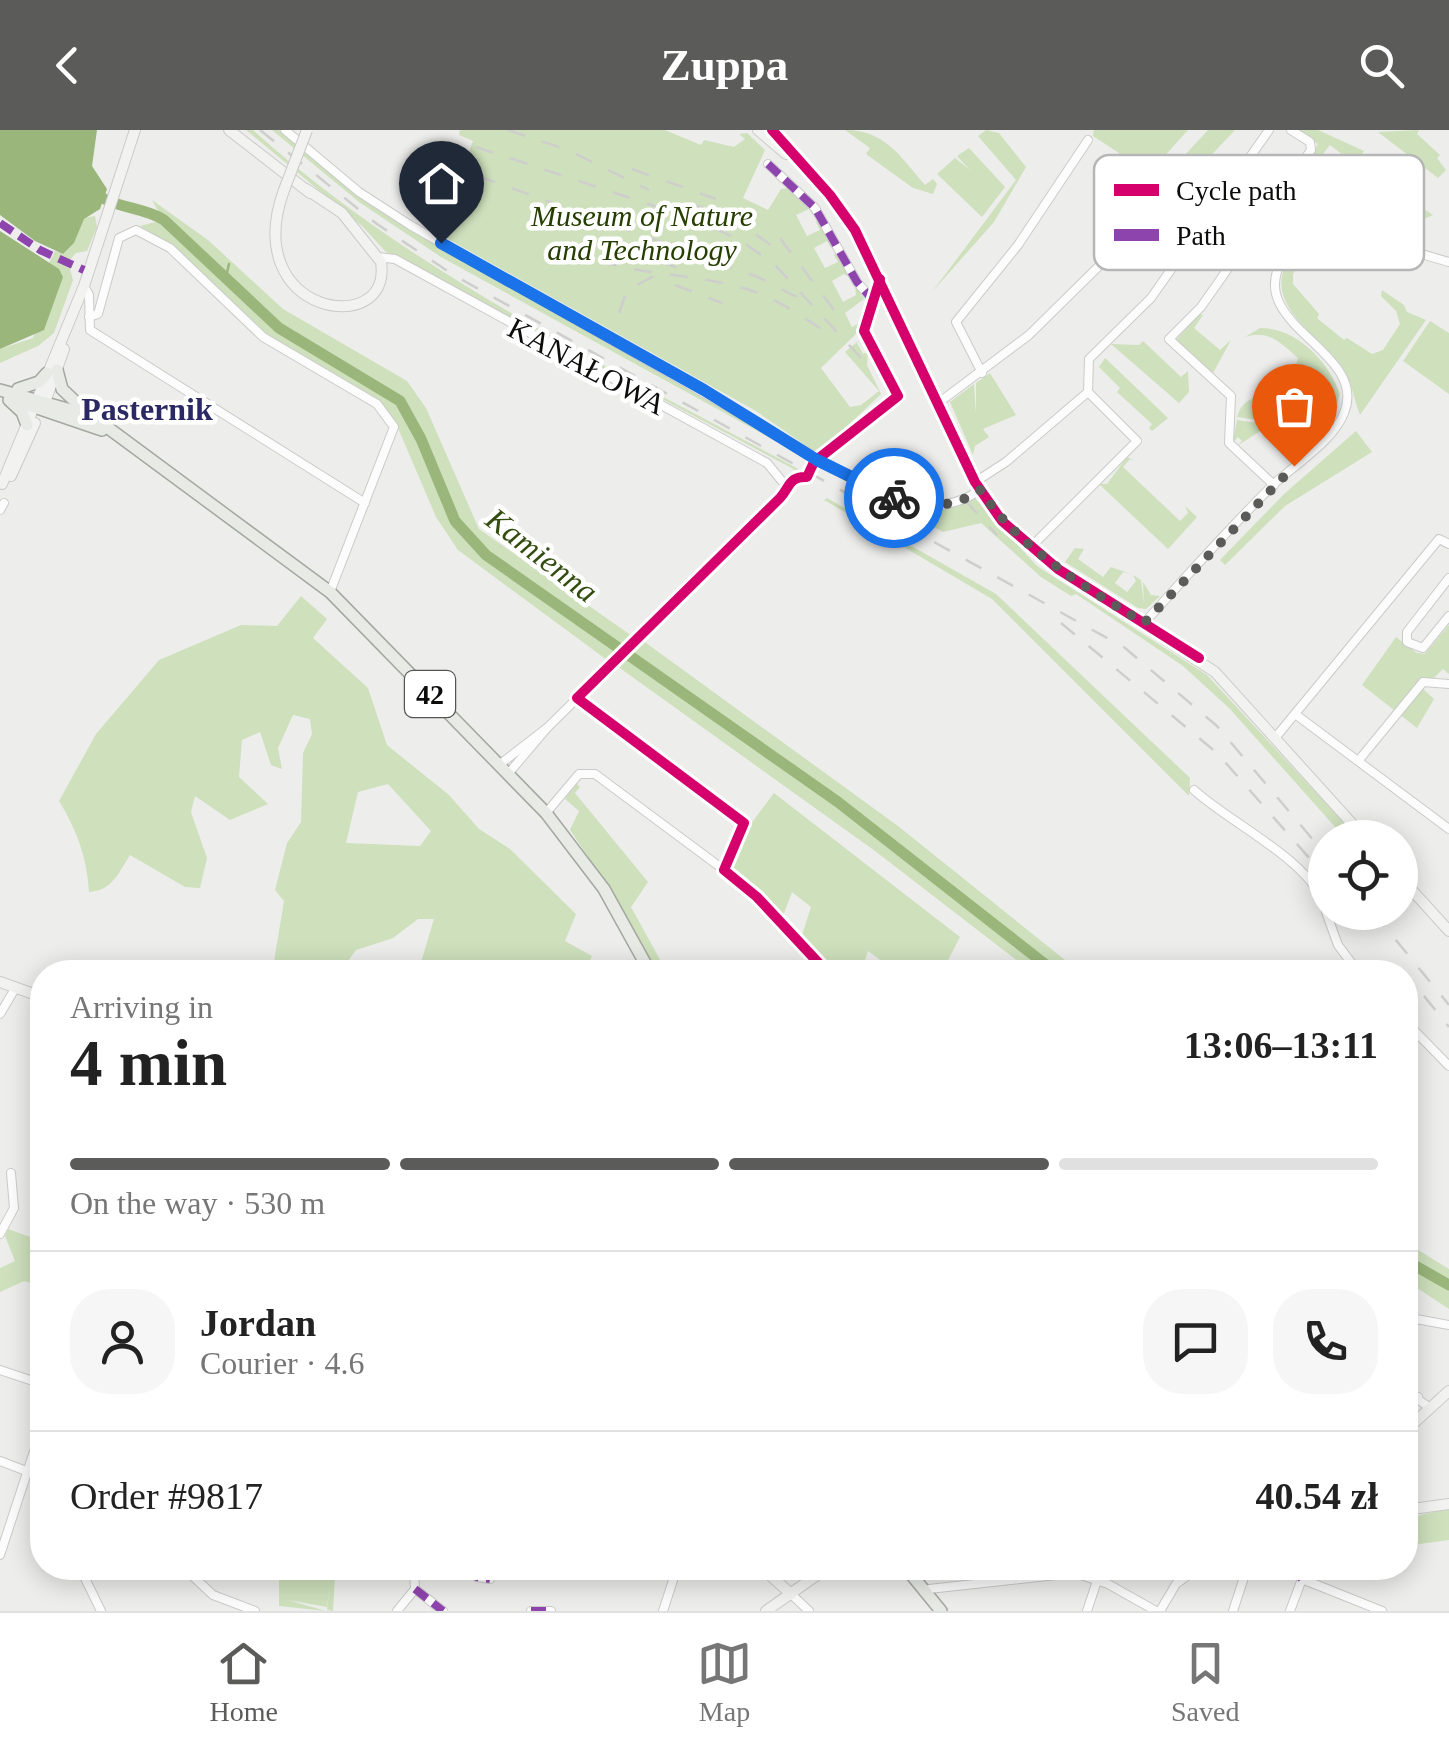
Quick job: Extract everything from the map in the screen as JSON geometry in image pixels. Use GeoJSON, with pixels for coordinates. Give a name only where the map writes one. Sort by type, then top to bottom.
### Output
{"type":"FeatureCollection","features":[{"type":"Feature","properties":{"kind":"main road"},"geometry":{"type":"LineString","coordinates":[[1,393],[28,388],[52,371],[64,392],[92,416]]}},
{"type":"Feature","properties":{"kind":"main road"},"geometry":{"type":"LineString","coordinates":[[1,393],[22,412],[27,424]]}},
{"type":"Feature","properties":{"kind":"main road","name":"42"},"geometry":{"type":"LineString","coordinates":[[1,393],[92,416],[330,592],[546,813],[604,889],[643,960]]}},
{"type":"Feature","properties":{"kind":"main road","name":"42"},"geometry":{"type":"LineString","coordinates":[[41,402],[107,433],[157,464]]}},
{"type":"Feature","properties":{"kind":"main road"},"geometry":{"type":"LineString","coordinates":[[916,1580],[941,1611]]}},
{"type":"Feature","properties":{"kind":"main road"},"geometry":{"type":"LineString","coordinates":[[923,1580],[941,1611]]}},
{"type":"Feature","properties":{"kind":"street"},"geometry":{"type":"LineString","coordinates":[[1,485],[12,474],[41,402],[135,130]]}},
{"type":"Feature","properties":{"kind":"street"},"geometry":{"type":"LineString","coordinates":[[228,130],[261,152],[306,189],[350,223],[381,264],[377,288],[355,304],[322,303],[296,287],[284,272],[274,236],[284,190],[307,130]]}},
{"type":"Feature","properties":{"kind":"street"},"geometry":{"type":"LineString","coordinates":[[242,130],[261,152]]}},
{"type":"Feature","properties":{"kind":"street"},"geometry":{"type":"LineString","coordinates":[[285,130],[359,192],[410,225],[886,496],[924,506],[953,504],[1088,392]]}},
{"type":"Feature","properties":{"kind":"street"},"geometry":{"type":"LineString","coordinates":[[758,130],[814,178]]}},
{"type":"Feature","properties":{"kind":"street"},"geometry":{"type":"LineString","coordinates":[[772,130],[855,230],[977,486],[1030,548],[1199,658],[1348,820]]}},
{"type":"Feature","properties":{"kind":"street"},"geometry":{"type":"LineString","coordinates":[[1252,155],[1270,130]]}},
{"type":"Feature","properties":{"kind":"street"},"geometry":{"type":"LineString","coordinates":[[1293,131],[1310,142],[1307,155]]}},
{"type":"Feature","properties":{"kind":"street"},"geometry":{"type":"LineString","coordinates":[[982,373],[956,321],[1002,267],[1088,140]]}},
{"type":"Feature","properties":{"kind":"street"},"geometry":{"type":"LineString","coordinates":[[768,164],[779,182],[821,217],[856,282],[871,298]]}},
{"type":"Feature","properties":{"kind":"street"},"geometry":{"type":"LineString","coordinates":[[89,317],[98,314],[115,247],[126,231],[135,229],[165,244],[250,327],[377,404],[394,427],[330,592]]}},
{"type":"Feature","properties":{"kind":"street"},"geometry":{"type":"LineString","coordinates":[[1424,256],[1449,262]]}},
{"type":"Feature","properties":{"kind":"street","name":"KANAŁOWA"},"geometry":{"type":"LineString","coordinates":[[381,264],[396,259],[767,463],[786,486],[779,500],[504,770]]}},
{"type":"Feature","properties":{"kind":"street","name":"KANAŁOWA"},"geometry":{"type":"LineString","coordinates":[[381,264],[407,268]]}},
{"type":"Feature","properties":{"kind":"street"},"geometry":{"type":"LineString","coordinates":[[938,404],[1029,335],[1096,270]]}},
{"type":"Feature","properties":{"kind":"street"},"geometry":{"type":"LineString","coordinates":[[1030,548],[1137,440],[1088,392],[1089,359],[1150,298],[1170,270]]}},
{"type":"Feature","properties":{"kind":"street"},"geometry":{"type":"LineString","coordinates":[[1227,270],[1201,307],[1169,338],[1227,390],[1233,406],[1230,443],[1274,485]]}},
{"type":"Feature","properties":{"kind":"street"},"geometry":{"type":"LineString","coordinates":[[1144,623],[1274,485],[1336,428],[1348,398],[1338,370],[1280,306],[1279,270]]}},
{"type":"Feature","properties":{"kind":"street"},"geometry":{"type":"LineString","coordinates":[[84,286],[90,295],[90,330],[366,504]]}},
{"type":"Feature","properties":{"kind":"street"},"geometry":{"type":"LineString","coordinates":[[1,485],[27,424],[41,402]]}},
{"type":"Feature","properties":{"kind":"street"},"geometry":{"type":"LineString","coordinates":[[1276,738],[1439,538],[1449,544]]}},
{"type":"Feature","properties":{"kind":"street"},"geometry":{"type":"LineString","coordinates":[[1449,578],[1407,632],[1408,642],[1423,648],[1449,616]]}},
{"type":"Feature","properties":{"kind":"street"},"geometry":{"type":"LineString","coordinates":[[1358,760],[1423,682],[1449,684]]}},
{"type":"Feature","properties":{"kind":"street"},"geometry":{"type":"LineString","coordinates":[[1296,714],[1449,829]]}},
{"type":"Feature","properties":{"kind":"street"},"geometry":{"type":"LineString","coordinates":[[546,813],[579,774],[594,774],[747,887],[816,960]]}},
{"type":"Feature","properties":{"kind":"street"},"geometry":{"type":"LineString","coordinates":[[1194,790],[1221,815],[1308,876]]}},
{"type":"Feature","properties":{"kind":"street"},"geometry":{"type":"LineString","coordinates":[[1418,897],[1449,931]]}},
{"type":"Feature","properties":{"kind":"street"},"geometry":{"type":"LineString","coordinates":[[1333,930],[1349,960]]}},
{"type":"Feature","properties":{"kind":"street"},"geometry":{"type":"LineString","coordinates":[[0,982],[30,993]]}},
{"type":"Feature","properties":{"kind":"street"},"geometry":{"type":"LineString","coordinates":[[0,1014],[16,988]]}},
{"type":"Feature","properties":{"kind":"street"},"geometry":{"type":"LineString","coordinates":[[1418,1034],[1449,1066]]}},
{"type":"Feature","properties":{"kind":"street"},"geometry":{"type":"LineString","coordinates":[[0,1234],[14,1208],[11,1172]]}},
{"type":"Feature","properties":{"kind":"street"},"geometry":{"type":"LineString","coordinates":[[1418,1319],[1449,1325]]}},
{"type":"Feature","properties":{"kind":"street"},"geometry":{"type":"LineString","coordinates":[[0,1370],[30,1380]]}},
{"type":"Feature","properties":{"kind":"street"},"geometry":{"type":"LineString","coordinates":[[1418,1419],[1449,1391]]}},
{"type":"Feature","properties":{"kind":"street"},"geometry":{"type":"LineString","coordinates":[[1418,1397],[1430,1408]]}},
{"type":"Feature","properties":{"kind":"street"},"geometry":{"type":"LineString","coordinates":[[0,1461],[30,1474]]}},
{"type":"Feature","properties":{"kind":"street"},"geometry":{"type":"LineString","coordinates":[[0,1556],[30,1465]]}},
{"type":"Feature","properties":{"kind":"street"},"geometry":{"type":"LineString","coordinates":[[1418,1508],[1449,1504]]}},
{"type":"Feature","properties":{"kind":"street"},"geometry":{"type":"LineString","coordinates":[[86,1580],[102,1611]]}},
{"type":"Feature","properties":{"kind":"street"},"geometry":{"type":"LineString","coordinates":[[196,1580],[212,1595],[255,1611]]}},
{"type":"Feature","properties":{"kind":"street"},"geometry":{"type":"LineString","coordinates":[[397,1611],[414,1589],[414,1580]]}},
{"type":"Feature","properties":{"kind":"street"},"geometry":{"type":"LineString","coordinates":[[663,1611],[673,1580]]}},
{"type":"Feature","properties":{"kind":"street"},"geometry":{"type":"LineString","coordinates":[[775,1580],[808,1611]]}},
{"type":"Feature","properties":{"kind":"street"},"geometry":{"type":"LineString","coordinates":[[766,1611],[811,1580]]}},
{"type":"Feature","properties":{"kind":"street"},"geometry":{"type":"LineString","coordinates":[[929,1589],[1006,1580]]}},
{"type":"Feature","properties":{"kind":"street"},"geometry":{"type":"LineString","coordinates":[[1087,1611],[1097,1581],[1158,1611],[1182,1580]]}},
{"type":"Feature","properties":{"kind":"street"},"geometry":{"type":"LineString","coordinates":[[1233,1611],[1243,1580]]}},
{"type":"Feature","properties":{"kind":"street"},"geometry":{"type":"LineString","coordinates":[[1290,1611],[1302,1580],[1382,1611]]}},
{"type":"Feature","properties":{"kind":"street"},"geometry":{"type":"LineString","coordinates":[[414,1589],[442,1611]]}},
{"type":"Feature","properties":{"kind":"street"},"geometry":{"type":"LineString","coordinates":[[1348,1611],[1352,1599]]}},
{"type":"Feature","properties":{"kind":"street"},"geometry":{"type":"LineString","coordinates":[[531,1611],[550,1611]]}},
{"type":"Feature","properties":{"kind":"green space"},"geometry":{"type":"Polygon","coordinates":[[[246,130],[253,130],[315,182],[448,275],[801,473],[386,252],[362,226],[246,130]]]}},
{"type":"Feature","properties":{"kind":"green space"},"geometry":{"type":"Polygon","coordinates":[[[272,130],[279,130],[353,192],[412,231],[782,437],[808,459],[441,257],[359,202],[272,130]]]}},
{"type":"Feature","properties":{"kind":"green space","name":"Museum of Nature and Technology"},"geometry":{"type":"Polygon","coordinates":[[[460,130],[665,130],[701,145],[704,140],[734,147],[745,139],[739,134],[747,133],[765,150],[743,198],[768,210],[781,189],[795,187],[817,213],[813,215],[809,209],[796,215],[807,236],[820,230],[816,222],[820,220],[834,246],[831,248],[827,241],[814,248],[825,268],[838,262],[834,255],[838,252],[852,279],[844,274],[832,281],[843,302],[856,295],[855,285],[864,299],[845,313],[852,327],[861,322],[860,330],[821,368],[850,407],[861,405],[879,391],[845,352],[862,338],[857,343],[863,354],[868,352],[867,365],[881,394],[818,454],[756,411],[439,234],[473,141],[459,135],[460,130]]]}},
{"type":"Feature","properties":{"kind":"green space"},"geometry":{"type":"Polygon","coordinates":[[[845,130],[881,140],[925,185],[933,179],[937,184],[933,194],[913,188],[866,154],[870,148],[845,130]]]}},
{"type":"Feature","properties":{"kind":"green space"},"geometry":{"type":"Polygon","coordinates":[[[986,130],[999,133],[1026,167],[994,222],[932,292],[1016,180],[978,136],[986,130]]]}},
{"type":"Feature","properties":{"kind":"green space"},"geometry":{"type":"Polygon","coordinates":[[[1094,130],[1188,130],[1165,155],[1119,155],[1093,136],[1094,130]]]}},
{"type":"Feature","properties":{"kind":"green space"},"geometry":{"type":"Polygon","coordinates":[[[1208,130],[1235,130],[1211,155],[1185,155],[1208,130]]]}},
{"type":"Feature","properties":{"kind":"green space"},"geometry":{"type":"Polygon","coordinates":[[[1294,130],[1318,130],[1364,151],[1362,155],[1343,155],[1330,145],[1322,155],[1311,155],[1318,144],[1294,130]]]}},
{"type":"Feature","properties":{"kind":"green space"},"geometry":{"type":"Polygon","coordinates":[[[1419,130],[1417,134],[1440,155],[1437,158],[1446,170],[1438,178],[1424,167],[1424,155],[1408,155],[1378,132],[1419,130]]]}},
{"type":"Feature","properties":{"kind":"green space"},"geometry":{"type":"Polygon","coordinates":[[[969,148],[1005,187],[982,217],[937,174],[955,158],[970,170],[957,156],[969,148]]]}},
{"type":"Feature","properties":{"kind":"green space"},"geometry":{"type":"Polygon","coordinates":[[[152,200],[208,240],[283,309],[407,381],[426,408],[479,529],[632,636],[607,660],[458,550],[436,517],[398,428],[379,403],[270,337],[174,247],[140,226],[163,220],[152,200]]]}},
{"type":"Feature","properties":{"kind":"green space"},"geometry":{"type":"Polygon","coordinates":[[[95,216],[97,227],[87,251],[76,253],[68,262],[73,280],[54,333],[38,346],[0,363],[0,349],[33,338],[59,270],[49,263],[55,251],[63,254],[74,243],[84,218],[95,216]]]}},
{"type":"Feature","properties":{"kind":"green space"},"geometry":{"type":"Polygon","coordinates":[[[1284,270],[1295,270],[1293,284],[1319,314],[1317,318],[1344,340],[1347,338],[1372,354],[1383,350],[1400,324],[1396,311],[1381,296],[1382,290],[1404,305],[1407,312],[1426,320],[1360,415],[1344,370],[1288,306],[1282,293],[1284,270]]]}},
{"type":"Feature","properties":{"kind":"green space"},"geometry":{"type":"Polygon","coordinates":[[[1199,314],[1203,315],[1194,328],[1220,350],[1231,340],[1213,373],[1175,341],[1199,314]]]}},
{"type":"Feature","properties":{"kind":"green space"},"geometry":{"type":"Polygon","coordinates":[[[1430,321],[1449,333],[1449,394],[1403,361],[1430,321]]]}},
{"type":"Feature","properties":{"kind":"green space"},"geometry":{"type":"Polygon","coordinates":[[[1260,328],[1286,333],[1298,340],[1328,370],[1340,394],[1331,424],[1317,418],[1319,407],[1290,386],[1298,358],[1268,336],[1245,337],[1260,328]]]}},
{"type":"Feature","properties":{"kind":"green space"},"geometry":{"type":"Polygon","coordinates":[[[1143,341],[1181,377],[1188,371],[1189,392],[1179,403],[1111,344],[1139,345],[1143,341]]]}},
{"type":"Feature","properties":{"kind":"green space"},"geometry":{"type":"Polygon","coordinates":[[[1105,358],[1168,418],[1152,431],[1152,424],[1117,392],[1120,388],[1099,367],[1105,358]]]}},
{"type":"Feature","properties":{"kind":"green space"},"geometry":{"type":"Polygon","coordinates":[[[990,373],[1016,415],[983,429],[989,437],[975,446],[973,455],[950,402],[974,384],[976,415],[976,383],[990,373]]]}},
{"type":"Feature","properties":{"kind":"green space"},"geometry":{"type":"Polygon","coordinates":[[[1275,395],[1271,399],[1301,426],[1237,417],[1247,402],[1275,395]]]}},
{"type":"Feature","properties":{"kind":"green space"},"geometry":{"type":"Polygon","coordinates":[[[1237,420],[1300,429],[1300,453],[1291,461],[1293,454],[1268,426],[1237,446],[1242,441],[1238,437],[1233,442],[1237,420]]]}},
{"type":"Feature","properties":{"kind":"green space"},"geometry":{"type":"Polygon","coordinates":[[[1356,431],[1372,452],[1285,506],[1225,565],[1220,560],[1284,494],[1356,431]]]}},
{"type":"Feature","properties":{"kind":"green space"},"geometry":{"type":"Polygon","coordinates":[[[1127,457],[1136,461],[1130,459],[1123,467],[1180,521],[1188,513],[1185,506],[1197,517],[1168,549],[1099,484],[1107,484],[1127,457]]]}},
{"type":"Feature","properties":{"kind":"green space"},"geometry":{"type":"Polygon","coordinates":[[[818,463],[923,514],[927,509],[956,506],[974,497],[1037,566],[1207,675],[1341,820],[1329,820],[1230,709],[1183,666],[1076,594],[1071,596],[1041,577],[981,523],[943,532],[818,463]]]}},
{"type":"Feature","properties":{"kind":"green space"},"geometry":{"type":"Polygon","coordinates":[[[827,498],[996,594],[1190,778],[1189,796],[992,599],[824,500],[827,498]]]}},
{"type":"Feature","properties":{"kind":"green space"},"geometry":{"type":"Polygon","coordinates":[[[1075,548],[1084,549],[1078,559],[1103,577],[1111,567],[1131,574],[1123,572],[1115,583],[1127,592],[1136,581],[1133,575],[1141,580],[1144,604],[1143,582],[1151,595],[1160,596],[1146,609],[1138,608],[1065,562],[1075,548]]]}},
{"type":"Feature","properties":{"kind":"green space"},"geometry":{"type":"Polygon","coordinates":[[[301,596],[327,619],[313,638],[368,688],[387,745],[449,795],[479,829],[510,849],[576,914],[565,941],[592,956],[590,960],[422,960],[434,919],[418,919],[393,938],[356,950],[349,960],[274,960],[284,901],[275,890],[287,843],[301,822],[303,753],[312,734],[310,719],[293,715],[278,748],[282,769],[271,765],[260,732],[242,740],[239,777],[268,804],[230,820],[195,796],[191,812],[207,858],[200,888],[185,887],[130,855],[109,884],[89,892],[80,845],[59,801],[96,734],[159,660],[241,625],[277,626],[301,596]],[[388,784],[358,792],[346,843],[420,846],[431,831],[388,784]]]}},
{"type":"Feature","properties":{"kind":"green space"},"geometry":{"type":"Polygon","coordinates":[[[1449,625],[1449,674],[1443,669],[1423,689],[1434,699],[1417,728],[1362,685],[1396,637],[1417,653],[1425,654],[1449,625]]]}},
{"type":"Feature","properties":{"kind":"green space"},"geometry":{"type":"Polygon","coordinates":[[[642,640],[898,826],[1065,960],[1016,960],[875,851],[617,666],[642,640]]]}},
{"type":"Feature","properties":{"kind":"green space"},"geometry":{"type":"Polygon","coordinates":[[[576,783],[580,787],[575,793],[648,882],[631,907],[660,960],[649,960],[618,901],[570,830],[579,811],[565,799],[576,783]]]}},
{"type":"Feature","properties":{"kind":"green space"},"geometry":{"type":"Polygon","coordinates":[[[774,793],[960,937],[948,960],[880,960],[868,951],[865,960],[825,960],[802,935],[811,907],[792,892],[783,916],[730,867],[750,825],[774,793]]]}},
{"type":"Feature","properties":{"kind":"green space"},"geometry":{"type":"Polygon","coordinates":[[[8,1229],[30,1237],[30,1283],[24,1281],[0,1292],[0,1268],[15,1261],[5,1236],[8,1229]]]}},
{"type":"Feature","properties":{"kind":"green space"},"geometry":{"type":"Polygon","coordinates":[[[1418,1250],[1449,1269],[1449,1309],[1418,1289],[1418,1250]]]}},
{"type":"Feature","properties":{"kind":"green space"},"geometry":{"type":"Polygon","coordinates":[[[1449,1508],[1449,1540],[1418,1544],[1418,1516],[1449,1508]]]}},
{"type":"Feature","properties":{"kind":"green space"},"geometry":{"type":"Polygon","coordinates":[[[279,1580],[335,1580],[333,1611],[327,1610],[330,1583],[327,1607],[288,1600],[326,1611],[279,1606],[279,1580]]]}},
{"type":"Feature","properties":{"kind":"shaded area"},"geometry":{"type":"Polygon","coordinates":[[[0,130],[97,130],[92,166],[107,189],[100,209],[84,219],[74,243],[63,254],[35,241],[0,215],[0,130]]]}},
{"type":"Feature","properties":{"kind":"shaded area"},"geometry":{"type":"Polygon","coordinates":[[[0,231],[59,269],[63,277],[44,330],[0,349],[0,231]]]}},
{"type":"Feature","properties":{"kind":"waterway","name":"Kamienna"},"geometry":{"type":"LineString","coordinates":[[92,189],[106,200],[164,220],[279,328],[400,401],[421,439],[455,521],[486,555],[838,802],[1040,960]]}},
{"type":"Feature","properties":{"kind":"waterway"},"geometry":{"type":"LineString","coordinates":[[226,277],[229,264]]}},
{"type":"Feature","properties":{"kind":"waterway","name":"Kamienna"},"geometry":{"type":"LineString","coordinates":[[1418,1267],[1449,1285]]}},
{"type":"Feature","properties":{"kind":"railway"},"geometry":{"type":"LineString","coordinates":[[260,130],[377,224],[455,276],[1125,648],[1217,726],[1308,834]]}},
{"type":"Feature","properties":{"kind":"railway"},"geometry":{"type":"LineString","coordinates":[[508,130],[568,150],[649,190]]}},
{"type":"Feature","properties":{"kind":"railway"},"geometry":{"type":"LineString","coordinates":[[476,147],[694,219],[740,240],[775,265],[861,358]]}},
{"type":"Feature","properties":{"kind":"railway"},"geometry":{"type":"LineString","coordinates":[[632,169],[716,199]]}},
{"type":"Feature","properties":{"kind":"railway"},"geometry":{"type":"LineString","coordinates":[[478,176],[758,277],[797,297]]}},
{"type":"Feature","properties":{"kind":"railway"},"geometry":{"type":"LineString","coordinates":[[691,204],[734,219],[782,253]]}},
{"type":"Feature","properties":{"kind":"railway"},"geometry":{"type":"LineString","coordinates":[[780,238],[837,314]]}},
{"type":"Feature","properties":{"kind":"railway"},"geometry":{"type":"LineString","coordinates":[[625,251],[679,268]]}},
{"type":"Feature","properties":{"kind":"railway"},"geometry":{"type":"LineString","coordinates":[[599,261],[741,287],[779,302],[829,334]]}},
{"type":"Feature","properties":{"kind":"railway"},"geometry":{"type":"LineString","coordinates":[[619,313],[627,290],[654,276]]}},
{"type":"Feature","properties":{"kind":"railway"},"geometry":{"type":"LineString","coordinates":[[675,285],[722,303]]}},
{"type":"Feature","properties":{"kind":"railway"},"geometry":{"type":"LineString","coordinates":[[965,500],[997,535]]}},
{"type":"Feature","properties":{"kind":"railway"},"geometry":{"type":"LineString","coordinates":[[1061,623],[1217,753],[1308,857]]}},
{"type":"Feature","properties":{"kind":"railway"},"geometry":{"type":"LineString","coordinates":[[1388,930],[1412,960]]}},
{"type":"Feature","properties":{"kind":"railway"},"geometry":{"type":"LineString","coordinates":[[1418,967],[1449,1005]]}},
{"type":"Feature","properties":{"kind":"railway"},"geometry":{"type":"LineString","coordinates":[[1424,996],[1449,1027]]}},
{"type":"Feature","properties":{"kind":"marked path"},"geometry":{"type":"LineString","coordinates":[[768,164],[815,208],[857,282],[871,298]]}},
{"type":"Feature","properties":{"kind":"marked path"},"geometry":{"type":"LineString","coordinates":[[0,223],[40,250],[84,270]]}},
{"type":"Feature","properties":{"kind":"marked path"},"geometry":{"type":"LineString","coordinates":[[415,1589],[443,1611]]}},
{"type":"Feature","properties":{"kind":"marked path"},"geometry":{"type":"LineString","coordinates":[[531,1611],[551,1611]]}},
{"type":"Feature","properties":{"kind":"cycle path"},"geometry":{"type":"LineString","coordinates":[[772,130],[830,195],[855,230],[975,482],[1002,521],[1058,569],[1199,658]]}},
{"type":"Feature","properties":{"kind":"cycle path"},"geometry":{"type":"LineString","coordinates":[[816,960],[757,897],[724,870],[744,823],[577,698],[780,498],[793,480],[807,477],[814,462],[898,396],[864,331],[880,279]]}},
{"type":"Feature","properties":{"kind":"way so far"},"geometry":{"type":"LineString","coordinates":[[894,498],[936,507],[959,502],[980,490],[1014,534],[1038,554],[1144,623],[1294,466]]}},
{"type":"Feature","properties":{"kind":"district","name":"Pasternik"},"geometry":{"type":"Point","coordinates":[147,409]}},
{"type":"Feature","properties":{"kind":"route"},"geometry":{"type":"LineString","coordinates":[[441,243],[790,439],[817,460],[894,498]]}}]}
